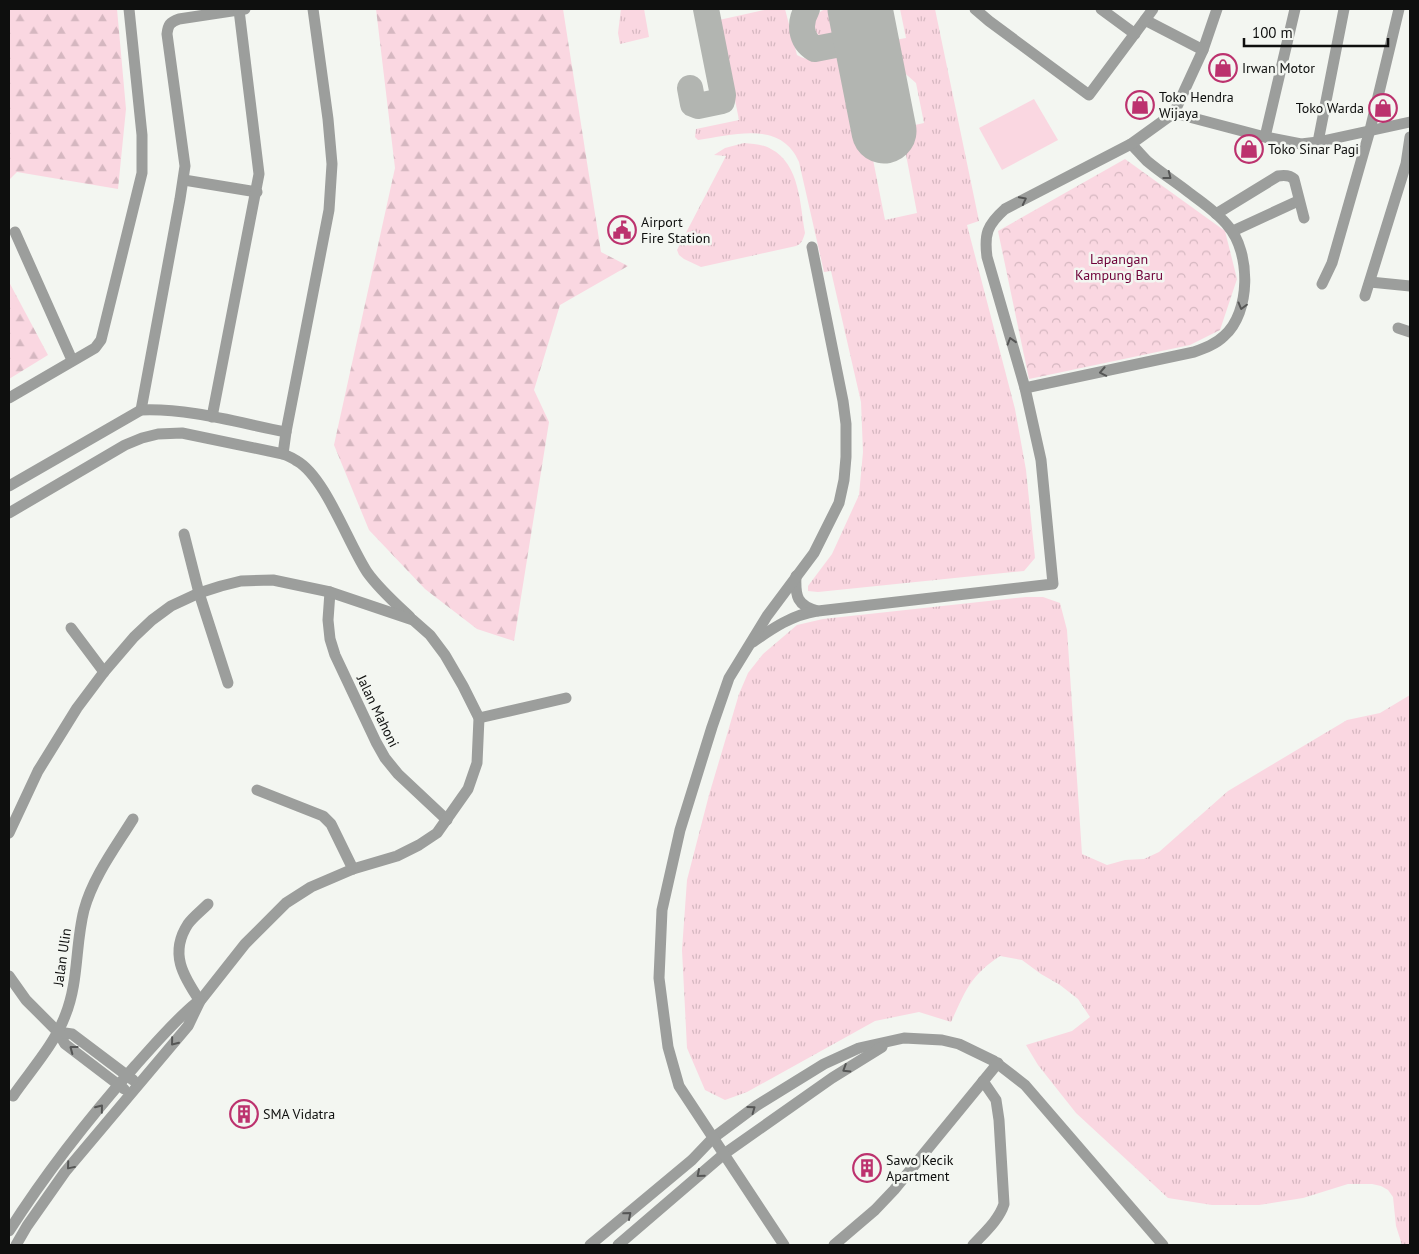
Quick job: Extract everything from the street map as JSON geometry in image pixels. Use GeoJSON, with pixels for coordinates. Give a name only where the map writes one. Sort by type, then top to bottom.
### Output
{"type":"FeatureCollection","features":[{"type":"Feature","properties":{"kind":"street"},"geometry":{"type":"LineString","coordinates":[[9,398],[95,348],[101,340],[142,173],[142,135],[129,9]]}},
{"type":"Feature","properties":{"kind":"street"},"geometry":{"type":"LineString","coordinates":[[141,410],[184,180],[185,166],[167,34],[168,26],[172,21],[179,19],[242,9],[259,174],[212,417]]}},
{"type":"Feature","properties":{"kind":"street"},"geometry":{"type":"LineString","coordinates":[[283,454],[329,210],[332,164],[328,119],[313,9]]}},
{"type":"Feature","properties":{"kind":"street"},"geometry":{"type":"LineString","coordinates":[[975,9],[1089,95],[1153,9]]}},
{"type":"Feature","properties":{"kind":"street"},"geometry":{"type":"LineString","coordinates":[[1101,9],[1135,34]]}},
{"type":"Feature","properties":{"kind":"street"},"geometry":{"type":"LineString","coordinates":[[748,646],[771,628],[803,613],[1053,584],[1041,460],[1025,388],[987,257],[985,243],[988,229],[994,219],[1005,209],[1131,144],[1174,113],[1203,50],[1217,9]]}},
{"type":"Feature","properties":{"kind":"street"},"geometry":{"type":"LineString","coordinates":[[1266,137],[1294,9]]}},
{"type":"Feature","properties":{"kind":"street"},"geometry":{"type":"LineString","coordinates":[[1318,142],[1344,9]]}},
{"type":"Feature","properties":{"kind":"street"},"geometry":{"type":"LineString","coordinates":[[1322,284],[1332,263],[1370,130],[1399,9]]}},
{"type":"Feature","properties":{"kind":"street"},"geometry":{"type":"LineString","coordinates":[[1145,20],[1203,50]]}},
{"type":"Feature","properties":{"kind":"street"},"geometry":{"type":"LineString","coordinates":[[1174,113],[1293,143],[1318,142],[1410,122]]}},
{"type":"Feature","properties":{"kind":"street"},"geometry":{"type":"LineString","coordinates":[[1366,296],[1406,164],[1410,137]]}},
{"type":"Feature","properties":{"kind":"street"},"geometry":{"type":"LineString","coordinates":[[1025,388],[1194,352],[1211,345],[1225,336],[1240,313],[1244,296],[1244,269],[1239,247],[1232,232],[1216,214],[1146,160],[1131,144]]}},
{"type":"Feature","properties":{"kind":"street"},"geometry":{"type":"LineString","coordinates":[[1216,214],[1281,176],[1290,176],[1294,179],[1298,201],[1304,218]]}},
{"type":"Feature","properties":{"kind":"street"},"geometry":{"type":"LineString","coordinates":[[184,180],[257,192]]}},
{"type":"Feature","properties":{"kind":"street"},"geometry":{"type":"LineString","coordinates":[[1232,232],[1298,201]]}},
{"type":"Feature","properties":{"kind":"street"},"geometry":{"type":"LineString","coordinates":[[15,232],[72,360]]}},
{"type":"Feature","properties":{"kind":"street"},"geometry":{"type":"LineString","coordinates":[[784,1245],[679,1086],[668,1047],[659,978],[662,910],[680,830],[729,678],[767,616],[814,553],[839,503],[844,480],[846,424],[843,401],[812,247]]}},
{"type":"Feature","properties":{"kind":"street"},"geometry":{"type":"LineString","coordinates":[[1370,282],[1410,286]]}},
{"type":"Feature","properties":{"kind":"street"},"geometry":{"type":"LineString","coordinates":[[1398,328],[1410,332]]}},
{"type":"Feature","properties":{"kind":"street"},"geometry":{"type":"LineString","coordinates":[[9,486],[141,410],[212,417],[286,432]]}},
{"type":"Feature","properties":{"kind":"street"},"geometry":{"type":"LineString","coordinates":[[9,512],[125,445],[158,434],[182,434],[283,454],[298,461],[324,491],[368,573],[430,636],[445,655],[479,718],[477,763],[468,789],[447,820],[436,832],[419,845],[397,856],[353,869],[311,887],[286,903],[268,918],[244,944],[200,1001],[188,1026],[65,1172],[16,1245]]}},
{"type":"Feature","properties":{"kind":"street"},"geometry":{"type":"LineString","coordinates":[[184,534],[199,593],[228,683]]}},
{"type":"Feature","properties":{"kind":"street"},"geometry":{"type":"LineString","coordinates":[[796,576],[796,592],[799,601],[809,609],[818,611]]}},
{"type":"Feature","properties":{"kind":"street"},"geometry":{"type":"LineString","coordinates":[[9,833],[38,771],[62,731],[104,672],[134,637],[171,606],[199,593],[241,581],[259,579],[299,584],[330,592],[413,620]]}},
{"type":"Feature","properties":{"kind":"street"},"geometry":{"type":"LineString","coordinates":[[375,607],[382,589]]}},
{"type":"Feature","properties":{"kind":"street","name":"Jalan Mahoni"},"geometry":{"type":"LineString","coordinates":[[330,592],[328,620],[330,639],[335,655],[376,742],[385,758],[398,774],[447,820]]}},
{"type":"Feature","properties":{"kind":"street"},"geometry":{"type":"LineString","coordinates":[[71,628],[104,672]]}},
{"type":"Feature","properties":{"kind":"street"},"geometry":{"type":"LineString","coordinates":[[479,718],[566,698]]}},
{"type":"Feature","properties":{"kind":"street"},"geometry":{"type":"LineString","coordinates":[[257,790],[322,816],[331,824],[353,869]]}},
{"type":"Feature","properties":{"kind":"street","name":"Jalan Ulin"},"geometry":{"type":"LineString","coordinates":[[13,1096],[58,1032],[70,1002],[81,926],[87,902],[96,880],[133,819]]}},
{"type":"Feature","properties":{"kind":"street"},"geometry":{"type":"LineString","coordinates":[[200,1001],[185,980],[180,968],[179,953],[188,924],[208,904]]}},
{"type":"Feature","properties":{"kind":"street"},"geometry":{"type":"LineString","coordinates":[[9,976],[26,1000],[58,1032],[65,1044],[123,1080],[139,1084]]}},
{"type":"Feature","properties":{"kind":"street"},"geometry":{"type":"LineString","coordinates":[[9,1231],[39,1185],[123,1080],[178,1018],[200,1001]]}},
{"type":"Feature","properties":{"kind":"street"},"geometry":{"type":"LineString","coordinates":[[590,1245],[692,1160],[712,1138],[756,1106],[824,1064],[860,1048],[904,1038],[942,1040],[959,1044],[998,1063],[1025,1085],[1163,1245]]}},
{"type":"Feature","properties":{"kind":"street"},"geometry":{"type":"LineString","coordinates":[[618,1245],[724,1154],[832,1078],[887,1043]]}},
{"type":"Feature","properties":{"kind":"street"},"geometry":{"type":"LineString","coordinates":[[834,1245],[875,1210],[894,1190],[998,1063]]}},
{"type":"Feature","properties":{"kind":"street"},"geometry":{"type":"LineString","coordinates":[[123,1080],[131,1094]]}},
{"type":"Feature","properties":{"kind":"street"},"geometry":{"type":"LineString","coordinates":[[973,1245],[996,1218],[1004,1204],[996,1100],[983,1081]]}},
{"type":"Feature","properties":{"kind":"green space"},"geometry":{"type":"Polygon","coordinates":[[[9,9],[117,9],[126,109],[118,189],[17,172],[9,180],[9,9]]]}},
{"type":"Feature","properties":{"kind":"green space"},"geometry":{"type":"Polygon","coordinates":[[[376,9],[563,9],[601,252],[628,266],[560,305],[534,390],[549,422],[514,641],[477,629],[425,589],[369,530],[334,445],[395,168],[376,9]]]}},
{"type":"Feature","properties":{"kind":"green space"},"geometry":{"type":"Polygon","coordinates":[[[621,9],[644,9],[649,37],[620,44],[618,33],[621,9]]]}},
{"type":"Feature","properties":{"kind":"green space"},"geometry":{"type":"Polygon","coordinates":[[[769,9],[785,9],[797,55],[817,60],[852,54],[885,220],[917,213],[901,128],[924,123],[916,83],[885,56],[883,42],[906,38],[900,9],[935,9],[979,221],[967,225],[1015,409],[1026,470],[1035,558],[1024,571],[818,592],[808,591],[808,586],[832,554],[859,495],[863,452],[861,402],[831,271],[824,272],[799,162],[791,149],[781,140],[769,135],[755,133],[726,135],[698,140],[695,137],[696,129],[739,120],[719,20],[769,9]]]}},
{"type":"Feature","properties":{"kind":"green space"},"geometry":{"type":"Polygon","coordinates":[[[826,9],[836,10],[839,13],[842,31],[826,39],[816,32],[814,25],[819,13],[826,9]]]}},
{"type":"Feature","properties":{"kind":"green space"},"geometry":{"type":"Polygon","coordinates":[[[1034,99],[1058,140],[1002,170],[979,128],[1034,99]]]}},
{"type":"Feature","properties":{"kind":"green space"},"geometry":{"type":"Polygon","coordinates":[[[744,143],[768,147],[781,156],[788,165],[800,198],[804,237],[801,243],[796,246],[701,267],[684,259],[677,250],[726,156],[714,155],[725,148],[744,143]]]}},
{"type":"Feature","properties":{"kind":"green space","name":"Lapangan Kampung Baru"},"geometry":{"type":"Polygon","coordinates":[[[1125,159],[1225,231],[1237,279],[1220,330],[1190,345],[1029,379],[998,231],[1125,159]]]}},
{"type":"Feature","properties":{"kind":"green space"},"geometry":{"type":"Polygon","coordinates":[[[9,282],[48,355],[9,379],[9,282]]]}},
{"type":"Feature","properties":{"kind":"green space"},"geometry":{"type":"Polygon","coordinates":[[[1026,597],[1043,597],[1060,603],[1067,630],[1082,854],[1107,865],[1125,860],[1144,859],[1159,852],[1228,791],[1347,720],[1380,713],[1410,695],[1410,1245],[1402,1245],[1396,1226],[1393,1197],[1388,1190],[1372,1184],[1348,1184],[1303,1198],[1259,1205],[1212,1205],[1168,1198],[1076,1113],[1038,1065],[1026,1045],[1072,1031],[1090,1017],[1078,999],[1022,960],[1000,956],[990,963],[970,984],[951,1022],[919,1012],[875,1021],[747,1092],[725,1100],[705,1090],[687,1048],[682,950],[687,880],[709,795],[739,694],[748,673],[763,654],[797,625],[823,619],[1026,597]]]}},
{"type":"Feature","properties":{"kind":"taxiway"},"geometry":{"type":"LineString","coordinates":[[690,88],[693,104],[698,106],[722,101],[723,95],[706,9]]}},
{"type":"Feature","properties":{"kind":"taxiway"},"geometry":{"type":"LineString","coordinates":[[807,9],[804,14],[802,31],[806,41],[815,49],[866,39]]}},
{"type":"Feature","properties":{"kind":"runway"},"geometry":{"type":"LineString","coordinates":[[860,9],[884,131]]}},
{"type":"Feature","properties":{"kind":"place","name":"Irwan Motor"},"geometry":{"type":"Point","coordinates":[1223,68]}},
{"type":"Feature","properties":{"kind":"place","name":"Toko Hendra Wijaya"},"geometry":{"type":"Point","coordinates":[1140,105]}},
{"type":"Feature","properties":{"kind":"place","name":"Toko Warda"},"geometry":{"type":"Point","coordinates":[1383,108]}},
{"type":"Feature","properties":{"kind":"place","name":"Toko Sinar Pagi"},"geometry":{"type":"Point","coordinates":[1249,149]}},
{"type":"Feature","properties":{"kind":"place","name":"Airport Fire Station"},"geometry":{"type":"Point","coordinates":[622,230]}},
{"type":"Feature","properties":{"kind":"place","name":"SMA Vidatra"},"geometry":{"type":"Point","coordinates":[244,1114]}},
{"type":"Feature","properties":{"kind":"place","name":"Sawo Kecik Apartment"},"geometry":{"type":"Point","coordinates":[867,1168]}}]}
